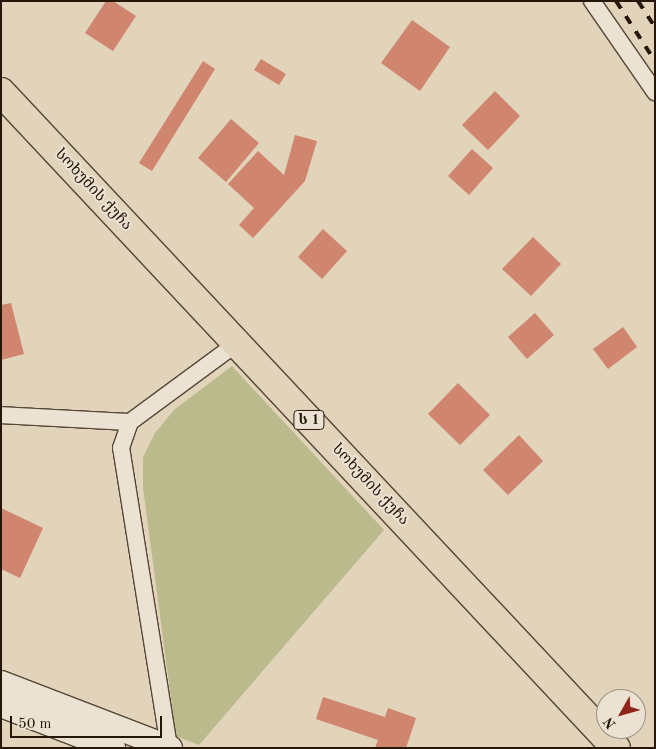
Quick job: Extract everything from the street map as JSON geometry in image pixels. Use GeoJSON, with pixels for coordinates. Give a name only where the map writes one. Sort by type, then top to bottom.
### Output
{"type":"FeatureCollection","features":[{"type":"Feature","properties":{"kind":"highway","name":"სოხუმის ქუჩა"},"geometry":{"type":"LineString","coordinates":[[1,92],[616,748]]}},
{"type":"Feature","properties":{"kind":"main road"},"geometry":{"type":"LineString","coordinates":[[1,683],[170,748]]}},
{"type":"Feature","properties":{"kind":"main road"},"geometry":{"type":"LineString","coordinates":[[1,705],[113,748]]}},
{"type":"Feature","properties":{"kind":"street"},"geometry":{"type":"LineString","coordinates":[[592,1],[655,92]]}},
{"type":"Feature","properties":{"kind":"street"},"geometry":{"type":"LineString","coordinates":[[170,748],[122,448],[130,422],[237,343]]}},
{"type":"Feature","properties":{"kind":"street"},"geometry":{"type":"LineString","coordinates":[[1,415],[130,422]]}},
{"type":"Feature","properties":{"kind":"green space"},"geometry":{"type":"Polygon","coordinates":[[[232,366],[384,530],[199,745],[176,736],[143,488],[143,457],[155,433],[175,409],[232,366]]]}},
{"type":"Feature","properties":{"kind":"building"},"geometry":{"type":"Polygon","coordinates":[[[106,1],[113,1],[136,16],[113,51],[85,33],[106,1]]]}},
{"type":"Feature","properties":{"kind":"building"},"geometry":{"type":"Polygon","coordinates":[[[412,20],[450,47],[420,91],[381,63],[412,20]]]}},
{"type":"Feature","properties":{"kind":"building"},"geometry":{"type":"Polygon","coordinates":[[[261,59],[286,74],[279,85],[254,70],[261,59]]]}},
{"type":"Feature","properties":{"kind":"building"},"geometry":{"type":"Polygon","coordinates":[[[203,61],[215,69],[152,171],[139,163],[203,61]]]}},
{"type":"Feature","properties":{"kind":"building"},"geometry":{"type":"Polygon","coordinates":[[[495,91],[520,116],[488,150],[462,125],[495,91]]]}},
{"type":"Feature","properties":{"kind":"building"},"geometry":{"type":"Polygon","coordinates":[[[231,119],[259,143],[226,182],[198,158],[231,119]]]}},
{"type":"Feature","properties":{"kind":"building"},"geometry":{"type":"Polygon","coordinates":[[[295,135],[317,141],[305,181],[253,238],[239,225],[254,208],[228,184],[258,151],[284,175],[295,135]]]}},
{"type":"Feature","properties":{"kind":"building"},"geometry":{"type":"Polygon","coordinates":[[[472,149],[493,168],[469,195],[448,176],[472,149]]]}},
{"type":"Feature","properties":{"kind":"building"},"geometry":{"type":"Polygon","coordinates":[[[323,229],[347,251],[322,279],[298,257],[323,229]]]}},
{"type":"Feature","properties":{"kind":"building"},"geometry":{"type":"Polygon","coordinates":[[[533,237],[561,264],[531,296],[502,269],[533,237]]]}},
{"type":"Feature","properties":{"kind":"building"},"geometry":{"type":"Polygon","coordinates":[[[11,303],[24,354],[1,360],[1,305],[11,303]]]}},
{"type":"Feature","properties":{"kind":"building"},"geometry":{"type":"Polygon","coordinates":[[[535,313],[554,335],[527,359],[508,337],[535,313]]]}},
{"type":"Feature","properties":{"kind":"building"},"geometry":{"type":"Polygon","coordinates":[[[623,327],[637,347],[608,369],[593,349],[623,327]]]}},
{"type":"Feature","properties":{"kind":"building"},"geometry":{"type":"Polygon","coordinates":[[[458,383],[490,415],[460,445],[428,414],[458,383]]]}},
{"type":"Feature","properties":{"kind":"building"},"geometry":{"type":"Polygon","coordinates":[[[519,435],[543,461],[508,495],[483,470],[519,435]]]}},
{"type":"Feature","properties":{"kind":"building"},"geometry":{"type":"Polygon","coordinates":[[[1,508],[43,528],[20,578],[1,569],[1,508]]]}},
{"type":"Feature","properties":{"kind":"building"},"geometry":{"type":"Polygon","coordinates":[[[323,697],[385,717],[388,708],[416,718],[406,748],[375,748],[378,740],[316,719],[323,697]]]}},
{"type":"Feature","properties":{"kind":"railway"},"geometry":{"type":"LineString","coordinates":[[616,1],[655,61]]}},
{"type":"Feature","properties":{"kind":"railway"},"geometry":{"type":"LineString","coordinates":[[638,1],[655,27]]}}]}
